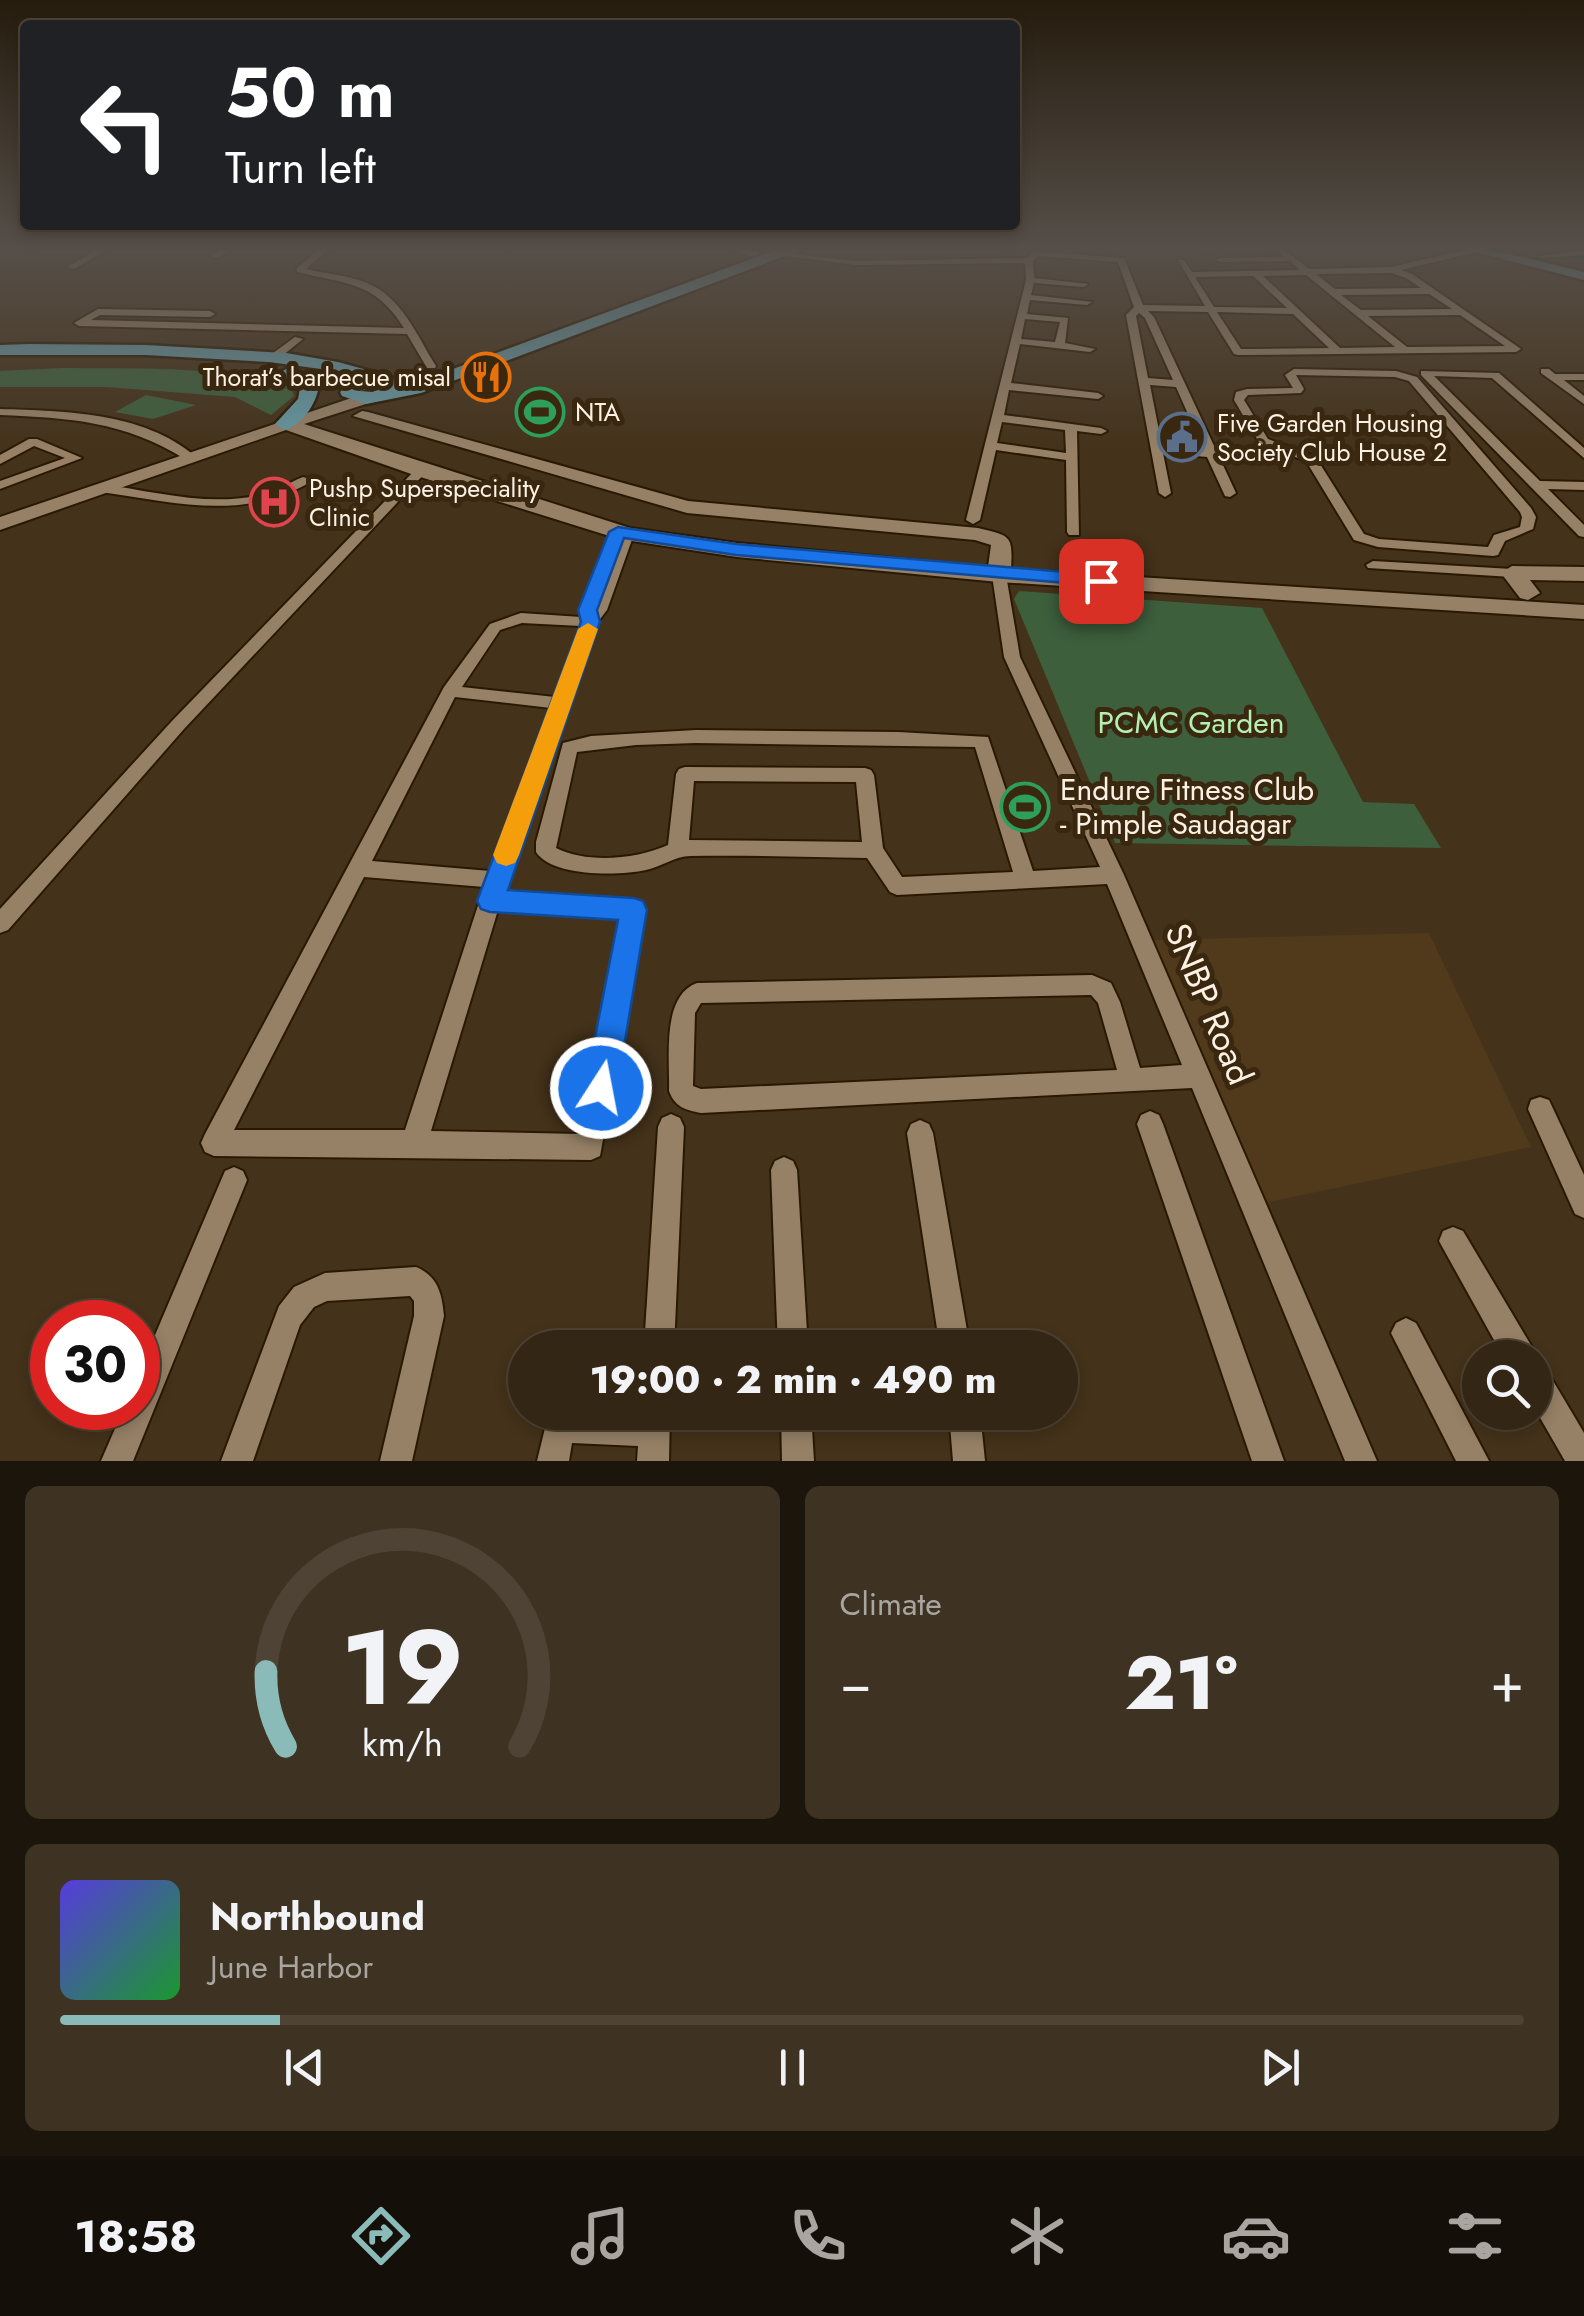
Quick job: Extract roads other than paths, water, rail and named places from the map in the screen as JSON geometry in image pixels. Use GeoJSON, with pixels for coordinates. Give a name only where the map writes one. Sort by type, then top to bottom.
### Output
{"type":"FeatureCollection","features":[{"type":"Feature","properties":{"kind":"main road"},"geometry":{"type":"LineString","coordinates":[[369,393],[431,366],[572,315]]}},
{"type":"Feature","properties":{"kind":"main road"},"geometry":{"type":"LineString","coordinates":[[0,361],[168,362],[288,372],[369,393],[414,389],[467,372],[607,315]]}},
{"type":"Feature","properties":{"kind":"main road"},"geometry":{"type":"LineString","coordinates":[[0,350],[117,349],[273,358],[344,367],[369,393]]}},
{"type":"Feature","properties":{"kind":"main road"},"geometry":{"type":"LineString","coordinates":[[285,424],[307,401],[310,386],[288,372]]}},
{"type":"Feature","properties":{"kind":"street"},"geometry":{"type":"LineString","coordinates":[[93,315],[79,324],[410,331]]}},
{"type":"Feature","properties":{"kind":"street"},"geometry":{"type":"LineString","coordinates":[[237,315],[316,317],[305,328]]}},
{"type":"Feature","properties":{"kind":"street"},"geometry":{"type":"LineString","coordinates":[[398,315],[431,366]]}},
{"type":"Feature","properties":{"kind":"street"},"geometry":{"type":"LineString","coordinates":[[1132,315],[1165,493]]}},
{"type":"Feature","properties":{"kind":"street"},"geometry":{"type":"LineString","coordinates":[[1147,315],[1230,493]]}},
{"type":"Feature","properties":{"kind":"street"},"geometry":{"type":"LineString","coordinates":[[1213,315],[1244,365]]}},
{"type":"Feature","properties":{"kind":"street"},"geometry":{"type":"LineString","coordinates":[[1299,315],[1340,353]]}},
{"type":"Feature","properties":{"kind":"street"},"geometry":{"type":"LineString","coordinates":[[1362,315],[1407,352]]}},
{"type":"Feature","properties":{"kind":"street"},"geometry":{"type":"LineString","coordinates":[[1238,352],[1516,349],[1467,315]]}},
{"type":"Feature","properties":{"kind":"street"},"geometry":{"type":"LineString","coordinates":[[974,520],[1021,316],[1065,320],[1058,346]]}},
{"type":"Feature","properties":{"kind":"street"},"geometry":{"type":"LineString","coordinates":[[273,358],[298,339]]}},
{"type":"Feature","properties":{"kind":"street"},"geometry":{"type":"LineString","coordinates":[[1016,341],[1090,348]]}},
{"type":"Feature","properties":{"kind":"street"},"geometry":{"type":"LineString","coordinates":[[1493,552],[1499,538],[1526,529],[1529,517],[1413,379],[1396,374],[1294,372],[1290,375],[1297,391],[1240,394],[1239,400],[1264,441],[1311,459],[1359,538],[1493,552],[1528,593]]}},
{"type":"Feature","properties":{"kind":"street"},"geometry":{"type":"LineString","coordinates":[[1584,454],[1495,376],[1425,373],[1584,533]]}},
{"type":"Feature","properties":{"kind":"street"},"geometry":{"type":"LineString","coordinates":[[1584,377],[1549,374],[1584,401]]}},
{"type":"Feature","properties":{"kind":"street"},"geometry":{"type":"LineString","coordinates":[[1144,381],[1182,384]]}},
{"type":"Feature","properties":{"kind":"street"},"geometry":{"type":"LineString","coordinates":[[1005,386],[1098,396]]}},
{"type":"Feature","properties":{"kind":"street"},"geometry":{"type":"LineString","coordinates":[[318,436],[340,426],[369,393]]}},
{"type":"Feature","properties":{"kind":"street"},"geometry":{"type":"LineString","coordinates":[[2,522],[369,393],[688,507],[978,534],[1002,542],[999,566]]}},
{"type":"Feature","properties":{"kind":"street"},"geometry":{"type":"LineString","coordinates":[[0,412],[107,419],[137,426],[189,456]]}},
{"type":"Feature","properties":{"kind":"street"},"geometry":{"type":"LineString","coordinates":[[998,418],[1101,431]]}},
{"type":"Feature","properties":{"kind":"street"},"geometry":{"type":"LineString","coordinates":[[285,424],[421,472],[622,533],[736,550],[1584,596]]}},
{"type":"Feature","properties":{"kind":"street"},"geometry":{"type":"LineString","coordinates":[[340,426],[613,517],[728,536],[999,566],[1572,612]]}},
{"type":"Feature","properties":{"kind":"street"},"geometry":{"type":"LineString","coordinates":[[1071,427],[1074,532]]}},
{"type":"Feature","properties":{"kind":"street"},"geometry":{"type":"LineString","coordinates":[[0,460],[33,442],[76,458],[0,486]]}},
{"type":"Feature","properties":{"kind":"street"},"geometry":{"type":"LineString","coordinates":[[991,446],[1072,456]]}},
{"type":"Feature","properties":{"kind":"street"},"geometry":{"type":"LineString","coordinates":[[1156,449],[1212,454]]}},
{"type":"Feature","properties":{"kind":"street"},"geometry":{"type":"LineString","coordinates":[[0,924],[178,725],[421,472]]}},
{"type":"Feature","properties":{"kind":"street"},"geometry":{"type":"LineString","coordinates":[[101,488],[243,502],[283,495],[303,480]]}},
{"type":"Feature","properties":{"kind":"street"},"geometry":{"type":"LineString","coordinates":[[1536,485],[1584,486]]}},
{"type":"Feature","properties":{"kind":"street"},"geometry":{"type":"LineString","coordinates":[[414,1143],[494,891],[590,622],[588,610],[622,533]]}},
{"type":"Feature","properties":{"kind":"street"},"geometry":{"type":"LineString","coordinates":[[1373,565],[1584,574]]}},
{"type":"Feature","properties":{"kind":"street","name":"SNBP Road"},"geometry":{"type":"LineString","coordinates":[[999,566],[1012,657],[1114,875],[1360,1461]]}},
{"type":"Feature","properties":{"kind":"street"},"geometry":{"type":"LineString","coordinates":[[357,868],[634,910],[591,1147],[214,1143],[357,868],[450,692],[495,627],[520,618],[590,622]]}},
{"type":"Feature","properties":{"kind":"street"},"geometry":{"type":"LineString","coordinates":[[450,692],[561,703]]}},
{"type":"Feature","properties":{"kind":"street"},"geometry":{"type":"LineString","coordinates":[[873,850],[681,848],[648,862],[569,864],[554,860],[546,852],[546,842],[569,748],[582,741],[898,737],[982,741],[1026,880]]}},
{"type":"Feature","properties":{"kind":"street"},"geometry":{"type":"LineString","coordinates":[[681,848],[685,774],[865,775],[873,850],[897,886],[1114,875]]}},
{"type":"Feature","properties":{"kind":"street"},"geometry":{"type":"LineString","coordinates":[[1132,1081],[1109,1002],[1103,990],[1092,985],[697,993],[687,1001],[684,1013],[681,1090],[688,1098],[701,1100],[1132,1081],[1198,1076]]}},
{"type":"Feature","properties":{"kind":"street"},"geometry":{"type":"LineString","coordinates":[[1540,1108],[1584,1205]]}},
{"type":"Feature","properties":{"kind":"street"},"geometry":{"type":"LineString","coordinates":[[1150,1124],[1268,1461]]}},
{"type":"Feature","properties":{"kind":"street"},"geometry":{"type":"LineString","coordinates":[[660,1330],[671,1128]]}},
{"type":"Feature","properties":{"kind":"street"},"geometry":{"type":"LineString","coordinates":[[920,1133],[952,1330]]}},
{"type":"Feature","properties":{"kind":"street"},"geometry":{"type":"LineString","coordinates":[[784,1170],[792,1330]]}},
{"type":"Feature","properties":{"kind":"street"},"geometry":{"type":"LineString","coordinates":[[117,1461],[234,1180]]}},
{"type":"Feature","properties":{"kind":"street"},"geometry":{"type":"LineString","coordinates":[[1453,1242],[1511,1340]]}},
{"type":"Feature","properties":{"kind":"street"},"geometry":{"type":"LineString","coordinates":[[237,1461],[288,1316],[304,1297],[325,1287],[416,1282],[428,1296],[430,1316],[396,1461]]}},
{"type":"Feature","properties":{"kind":"street"},"geometry":{"type":"LineString","coordinates":[[1406,1334],[1473,1461]]}},
{"type":"Feature","properties":{"kind":"street"},"geometry":{"type":"LineString","coordinates":[[1552,1409],[1583,1461]]}},
{"type":"Feature","properties":{"kind":"street"},"geometry":{"type":"LineString","coordinates":[[553,1461],[559,1427],[654,1435]]}},
{"type":"Feature","properties":{"kind":"street"},"geometry":{"type":"LineString","coordinates":[[797,1430],[798,1461]]}},
{"type":"Feature","properties":{"kind":"street"},"geometry":{"type":"LineString","coordinates":[[966,1430],[970,1461]]}},
{"type":"Feature","properties":{"kind":"place","name":"Thorat’s barbecue misal"},"geometry":{"type":"Point","coordinates":[486,377]}},
{"type":"Feature","properties":{"kind":"place","name":"NTA"},"geometry":{"type":"Point","coordinates":[540,412]}},
{"type":"Feature","properties":{"kind":"place","name":"Five Garden Housing Society Club House 2"},"geometry":{"type":"Point","coordinates":[1182,437]}},
{"type":"Feature","properties":{"kind":"place","name":"Pushp Superspeciality Clinic"},"geometry":{"type":"Point","coordinates":[274,502]}},
{"type":"Feature","properties":{"kind":"place","name":"Endure Fitness Club - Pimple Saudagar"},"geometry":{"type":"Point","coordinates":[1025,807]}},
{"type":"Feature","properties":{"kind":"park label","name":"PCMC Garden"},"geometry":{"type":"Point","coordinates":[1191,723]}}]}
